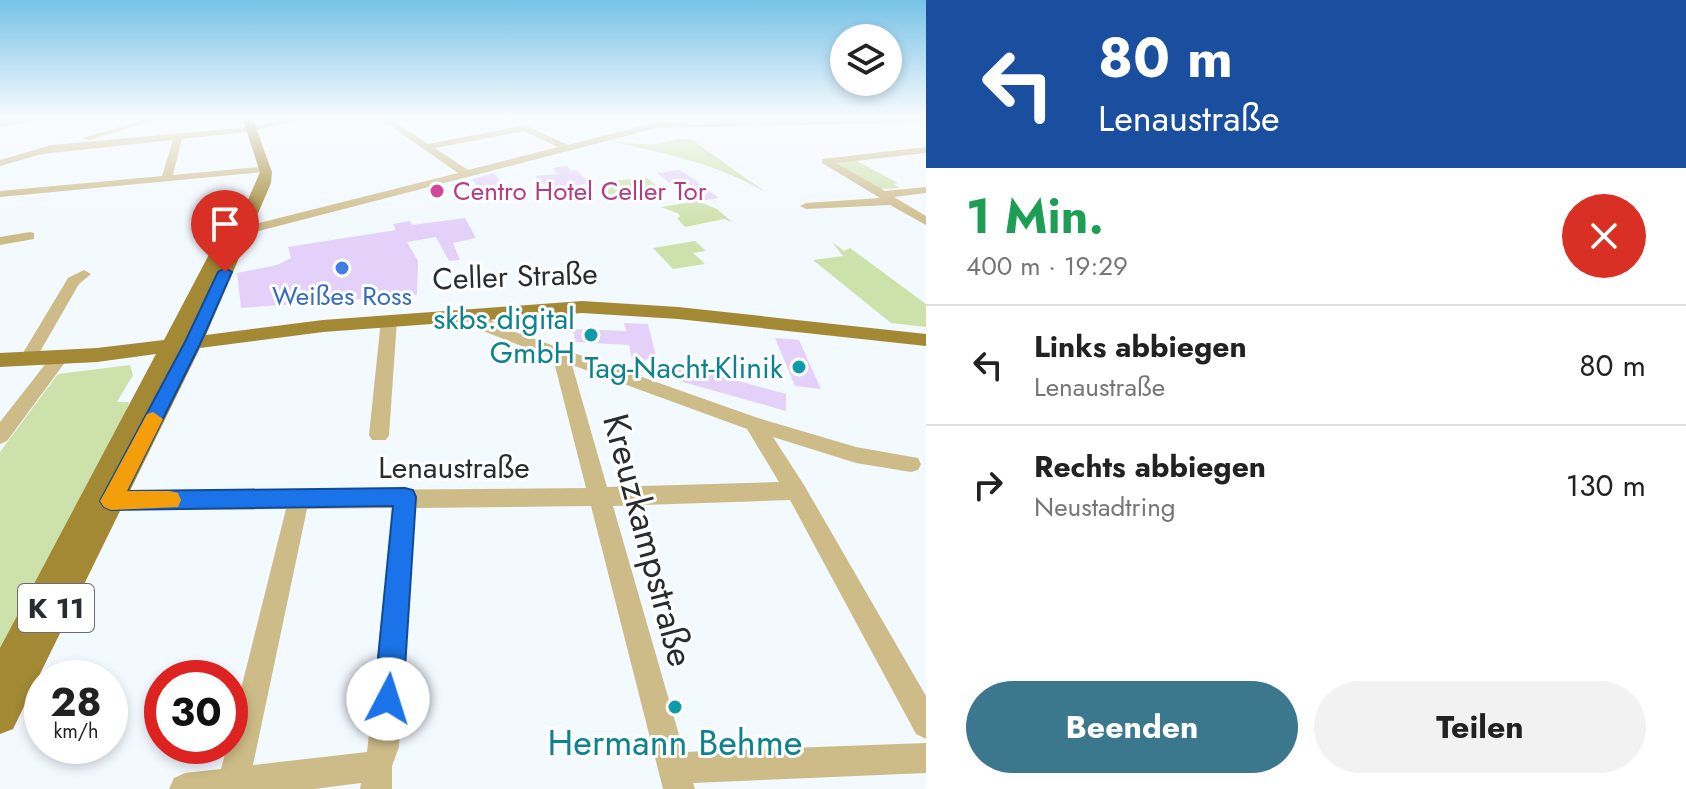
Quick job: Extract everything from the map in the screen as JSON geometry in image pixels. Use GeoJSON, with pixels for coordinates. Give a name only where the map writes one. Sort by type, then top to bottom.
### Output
{"type":"FeatureCollection","features":[{"type":"Feature","properties":{"kind":"main road"},"geometry":{"type":"LineString","coordinates":[[256,154],[260,170]]}},
{"type":"Feature","properties":{"kind":"main road","name":"K 11"},"geometry":{"type":"LineString","coordinates":[[0,683],[185,337],[241,224],[266,172],[259,154]]}},
{"type":"Feature","properties":{"kind":"main road","name":"K 11"},"geometry":{"type":"LineString","coordinates":[[241,224],[260,170]]}},
{"type":"Feature","properties":{"kind":"main road","name":"Celler Straße"},"geometry":{"type":"LineString","coordinates":[[0,353],[41,353],[480,309],[574,307],[623,308],[926,337]]}},
{"type":"Feature","properties":{"kind":"main road","name":"K 11"},"geometry":{"type":"LineString","coordinates":[[0,716],[111,501],[185,337]]}},
{"type":"Feature","properties":{"kind":"main road","name":"Celler Straße"},"geometry":{"type":"LineString","coordinates":[[0,360],[106,341],[185,337]]}},
{"type":"Feature","properties":{"kind":"street"},"geometry":{"type":"LineString","coordinates":[[0,163],[31,154]]}},
{"type":"Feature","properties":{"kind":"street"},"geometry":{"type":"LineString","coordinates":[[167,178],[173,154]]}},
{"type":"Feature","properties":{"kind":"street"},"geometry":{"type":"LineString","coordinates":[[437,154],[467,174]]}},
{"type":"Feature","properties":{"kind":"street"},"geometry":{"type":"LineString","coordinates":[[241,224],[292,219],[545,154]]}},
{"type":"Feature","properties":{"kind":"street"},"geometry":{"type":"LineString","coordinates":[[891,154],[826,161],[926,221]]}},
{"type":"Feature","properties":{"kind":"street"},"geometry":{"type":"LineString","coordinates":[[0,194],[260,170]]}},
{"type":"Feature","properties":{"kind":"street"},"geometry":{"type":"LineString","coordinates":[[806,206],[888,198],[926,190]]}},
{"type":"Feature","properties":{"kind":"street"},"geometry":{"type":"LineString","coordinates":[[0,241],[30,236]]}},
{"type":"Feature","properties":{"kind":"street"},"geometry":{"type":"LineString","coordinates":[[0,436],[73,281],[84,274]]}},
{"type":"Feature","properties":{"kind":"street"},"geometry":{"type":"LineString","coordinates":[[480,309],[489,328],[561,356],[754,424],[856,455],[911,464]]}},
{"type":"Feature","properties":{"kind":"street"},"geometry":{"type":"LineString","coordinates":[[379,435],[411,315]]}},
{"type":"Feature","properties":{"kind":"street","name":"Kreuzkampstraße"},"geometry":{"type":"LineString","coordinates":[[561,356],[677,778]]}},
{"type":"Feature","properties":{"kind":"street"},"geometry":{"type":"LineString","coordinates":[[754,424],[796,491],[926,724]]}},
{"type":"Feature","properties":{"kind":"street","name":"Lenaustraße"},"geometry":{"type":"LineString","coordinates":[[111,501],[598,497],[796,491]]}},
{"type":"Feature","properties":{"kind":"street"},"geometry":{"type":"LineString","coordinates":[[185,789],[377,778],[384,747],[405,497]]}},
{"type":"Feature","properties":{"kind":"street"},"geometry":{"type":"LineString","coordinates":[[233,784],[299,498]]}},
{"type":"Feature","properties":{"kind":"street"},"geometry":{"type":"LineString","coordinates":[[677,778],[926,758]]}},
{"type":"Feature","properties":{"kind":"green space"},"geometry":{"type":"Polygon","coordinates":[[[664,154],[712,154],[765,192],[728,173],[664,154]]]}},
{"type":"Feature","properties":{"kind":"green space"},"geometry":{"type":"Polygon","coordinates":[[[855,160],[898,183],[893,184],[900,188],[876,189],[834,162],[855,160]]]}},
{"type":"Feature","properties":{"kind":"green space"},"geometry":{"type":"Polygon","coordinates":[[[646,177],[666,194],[632,190],[604,198],[610,187],[605,182],[646,177]]]}},
{"type":"Feature","properties":{"kind":"green space"},"geometry":{"type":"Polygon","coordinates":[[[697,201],[717,209],[732,222],[724,219],[685,227],[677,218],[679,214],[661,207],[697,201]]]}},
{"type":"Feature","properties":{"kind":"green space"},"geometry":{"type":"Polygon","coordinates":[[[695,241],[706,251],[693,253],[705,264],[673,269],[653,248],[695,241]]]}},
{"type":"Feature","properties":{"kind":"green space"},"geometry":{"type":"Polygon","coordinates":[[[832,242],[844,251],[850,248],[926,304],[926,327],[891,323],[813,260],[843,256],[832,242]]]}},
{"type":"Feature","properties":{"kind":"green space"},"geometry":{"type":"Polygon","coordinates":[[[130,365],[133,375],[117,402],[129,402],[123,424],[0,662],[0,452],[58,374],[130,365]]]}},
{"type":"Feature","properties":{"kind":"building"},"geometry":{"type":"Polygon","coordinates":[[[567,166],[590,183],[550,190],[535,176],[558,174],[552,168],[567,166]]]}},
{"type":"Feature","properties":{"kind":"building"},"geometry":{"type":"Polygon","coordinates":[[[680,170],[719,198],[694,202],[657,173],[680,170]]]}},
{"type":"Feature","properties":{"kind":"building"},"geometry":{"type":"Polygon","coordinates":[[[494,173],[507,190],[482,193],[472,179],[494,173]]]}},
{"type":"Feature","properties":{"kind":"building","name":"Weißes Ross"},"geometry":{"type":"Polygon","coordinates":[[[465,218],[476,238],[453,243],[460,260],[449,261],[436,237],[407,242],[418,261],[417,295],[241,308],[237,273],[277,265],[291,258],[288,247],[396,230],[393,224],[410,221],[412,225],[465,218]]]}},
{"type":"Feature","properties":{"kind":"building"},"geometry":{"type":"Polygon","coordinates":[[[624,323],[648,324],[657,360],[632,359],[629,345],[575,342],[573,329],[626,331],[624,323]]]}},
{"type":"Feature","properties":{"kind":"building","name":"Tag-Nacht-Klinik"},"geometry":{"type":"Polygon","coordinates":[[[775,338],[799,340],[821,389],[795,386],[775,338]]]}},
{"type":"Feature","properties":{"kind":"building"},"geometry":{"type":"Polygon","coordinates":[[[680,365],[786,394],[786,411],[676,380],[680,365]]]}},
{"type":"Feature","properties":{"kind":"slow traffic"},"geometry":{"type":"LineString","coordinates":[[153,419],[111,501],[170,500]]}},
{"type":"Feature","properties":{"kind":"place","name":"Centro Hotel Celler Tor"},"geometry":{"type":"Point","coordinates":[437,191]}},
{"type":"Feature","properties":{"kind":"place","name":"Weißes Ross"},"geometry":{"type":"Point","coordinates":[342,268]}},
{"type":"Feature","properties":{"kind":"place","name":"skbs.digital GmbH"},"geometry":{"type":"Point","coordinates":[591,335]}},
{"type":"Feature","properties":{"kind":"place","name":"Tag-Nacht-Klinik"},"geometry":{"type":"Point","coordinates":[799,367]}},
{"type":"Feature","properties":{"kind":"place","name":"Hermann Behme"},"geometry":{"type":"Point","coordinates":[675,707]}},
{"type":"Feature","properties":{"kind":"route"},"geometry":{"type":"LineString","coordinates":[[225,272],[193,342],[111,501],[405,497],[388,699]]}}]}
